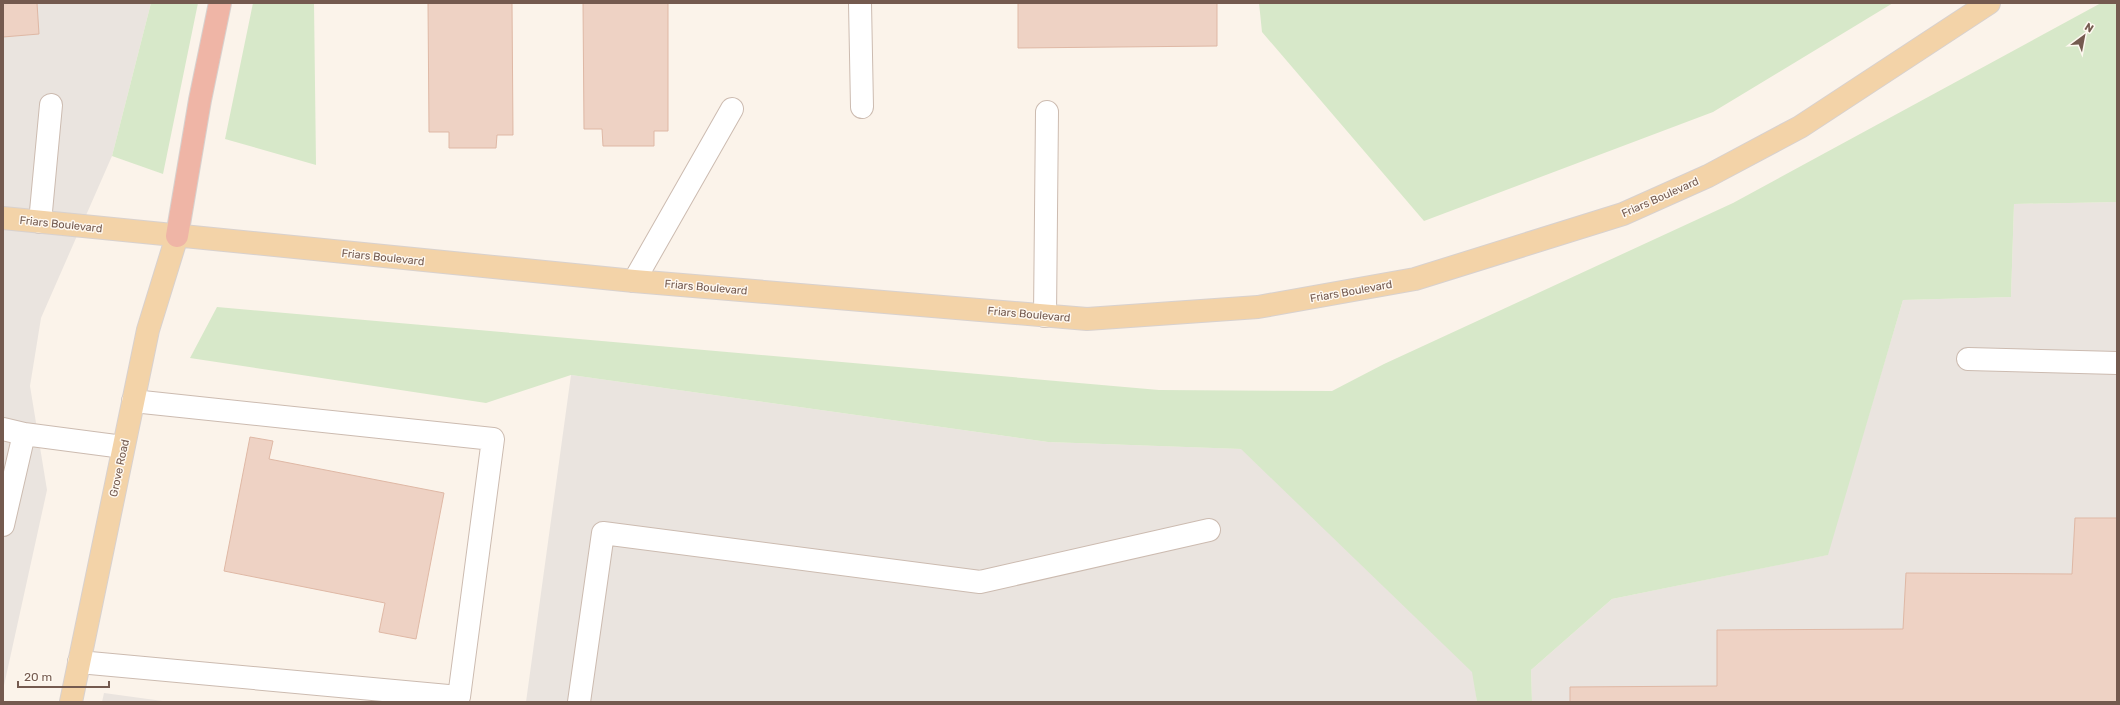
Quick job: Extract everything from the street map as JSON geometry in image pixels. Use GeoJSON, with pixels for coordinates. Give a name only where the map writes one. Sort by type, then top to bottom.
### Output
{"type":"FeatureCollection","features":[{"type":"Feature","properties":{"kind":"highway"},"geometry":{"type":"LineString","coordinates":[[177,236],[200,100],[220,3]]}},
{"type":"Feature","properties":{"kind":"main road","name":"Friars Boulevard"},"geometry":{"type":"LineString","coordinates":[[3,218],[634,281],[1087,319],[1258,307],[1407,281],[1623,214],[1708,176],[1800,127],[1989,3]]}},
{"type":"Feature","properties":{"kind":"main road","name":"Grove Road"},"geometry":{"type":"LineString","coordinates":[[71,702],[148,330],[177,236]]}},
{"type":"Feature","properties":{"kind":"lane"},"geometry":{"type":"LineString","coordinates":[[860,3],[862,107]]}},
{"type":"Feature","properties":{"kind":"lane"},"geometry":{"type":"LineString","coordinates":[[40,222],[51,105]]}},
{"type":"Feature","properties":{"kind":"lane"},"geometry":{"type":"LineString","coordinates":[[634,281],[732,109]]}},
{"type":"Feature","properties":{"kind":"lane"},"geometry":{"type":"LineString","coordinates":[[1045,316],[1046,112]]}},
{"type":"Feature","properties":{"kind":"lane"},"geometry":{"type":"LineString","coordinates":[[1968,359],[2117,363]]}},
{"type":"Feature","properties":{"kind":"lane"},"geometry":{"type":"LineString","coordinates":[[79,662],[459,697],[493,439],[133,400]]}},
{"type":"Feature","properties":{"kind":"lane"},"geometry":{"type":"LineString","coordinates":[[3,429],[24,434],[123,447]]}},
{"type":"Feature","properties":{"kind":"lane"},"geometry":{"type":"LineString","coordinates":[[3,525],[24,434]]}},
{"type":"Feature","properties":{"kind":"lane"},"geometry":{"type":"LineString","coordinates":[[579,702],[603,533],[980,582],[1209,530]]}},
{"type":"Feature","properties":{"kind":"shaded area"},"geometry":{"type":"Polygon","coordinates":[[[3,3],[151,3],[112,156],[41,318],[30,386],[47,490],[3,690],[3,3]]]}},
{"type":"Feature","properties":{"kind":"shaded area"},"geometry":{"type":"Polygon","coordinates":[[[2117,202],[2117,702],[1532,702],[1531,670],[1612,599],[1827,555],[1903,300],[2011,297],[2014,204],[2117,202]]]}},
{"type":"Feature","properties":{"kind":"shaded area"},"geometry":{"type":"Polygon","coordinates":[[[571,375],[1048,442],[1242,449],[1473,672],[1477,702],[526,702],[571,375]]]}},
{"type":"Feature","properties":{"kind":"shaded area"},"geometry":{"type":"Polygon","coordinates":[[[104,693],[170,702],[102,702],[104,693]]]}},
{"type":"Feature","properties":{"kind":"green space"},"geometry":{"type":"Polygon","coordinates":[[[151,3],[198,3],[163,174],[112,156],[151,3]]]}},
{"type":"Feature","properties":{"kind":"green space"},"geometry":{"type":"Polygon","coordinates":[[[253,3],[314,3],[316,165],[225,139],[253,3]]]}},
{"type":"Feature","properties":{"kind":"green space"},"geometry":{"type":"Polygon","coordinates":[[[1259,3],[1893,3],[1713,112],[1424,221],[1262,32],[1259,3]]]}},
{"type":"Feature","properties":{"kind":"green space"},"geometry":{"type":"Polygon","coordinates":[[[2101,3],[2117,3],[2117,202],[2014,204],[2011,297],[1903,300],[1828,555],[1612,599],[1531,670],[1532,702],[1477,702],[1472,672],[1241,449],[1048,442],[571,375],[486,403],[190,358],[217,307],[1159,390],[1332,391],[1384,364],[1733,203],[2101,3]]]}},
{"type":"Feature","properties":{"kind":"building"},"geometry":{"type":"Polygon","coordinates":[[[3,3],[37,3],[39,34],[3,37],[3,3]]]}},
{"type":"Feature","properties":{"kind":"building"},"geometry":{"type":"Polygon","coordinates":[[[428,3],[512,3],[513,135],[497,135],[496,148],[449,148],[449,132],[429,132],[428,3]]]}},
{"type":"Feature","properties":{"kind":"building"},"geometry":{"type":"Polygon","coordinates":[[[583,3],[668,3],[668,131],[654,131],[654,146],[603,146],[602,129],[584,129],[583,3]]]}},
{"type":"Feature","properties":{"kind":"building"},"geometry":{"type":"Polygon","coordinates":[[[1018,3],[1217,3],[1217,46],[1018,48],[1018,3]]]}},
{"type":"Feature","properties":{"kind":"building"},"geometry":{"type":"Polygon","coordinates":[[[250,437],[273,441],[269,459],[444,493],[416,639],[379,632],[385,603],[224,571],[250,437]]]}},
{"type":"Feature","properties":{"kind":"building"},"geometry":{"type":"Polygon","coordinates":[[[2075,518],[2117,518],[2117,702],[1570,702],[1570,687],[1717,686],[1717,630],[1903,629],[1906,573],[2072,574],[2075,518]]]}}]}
